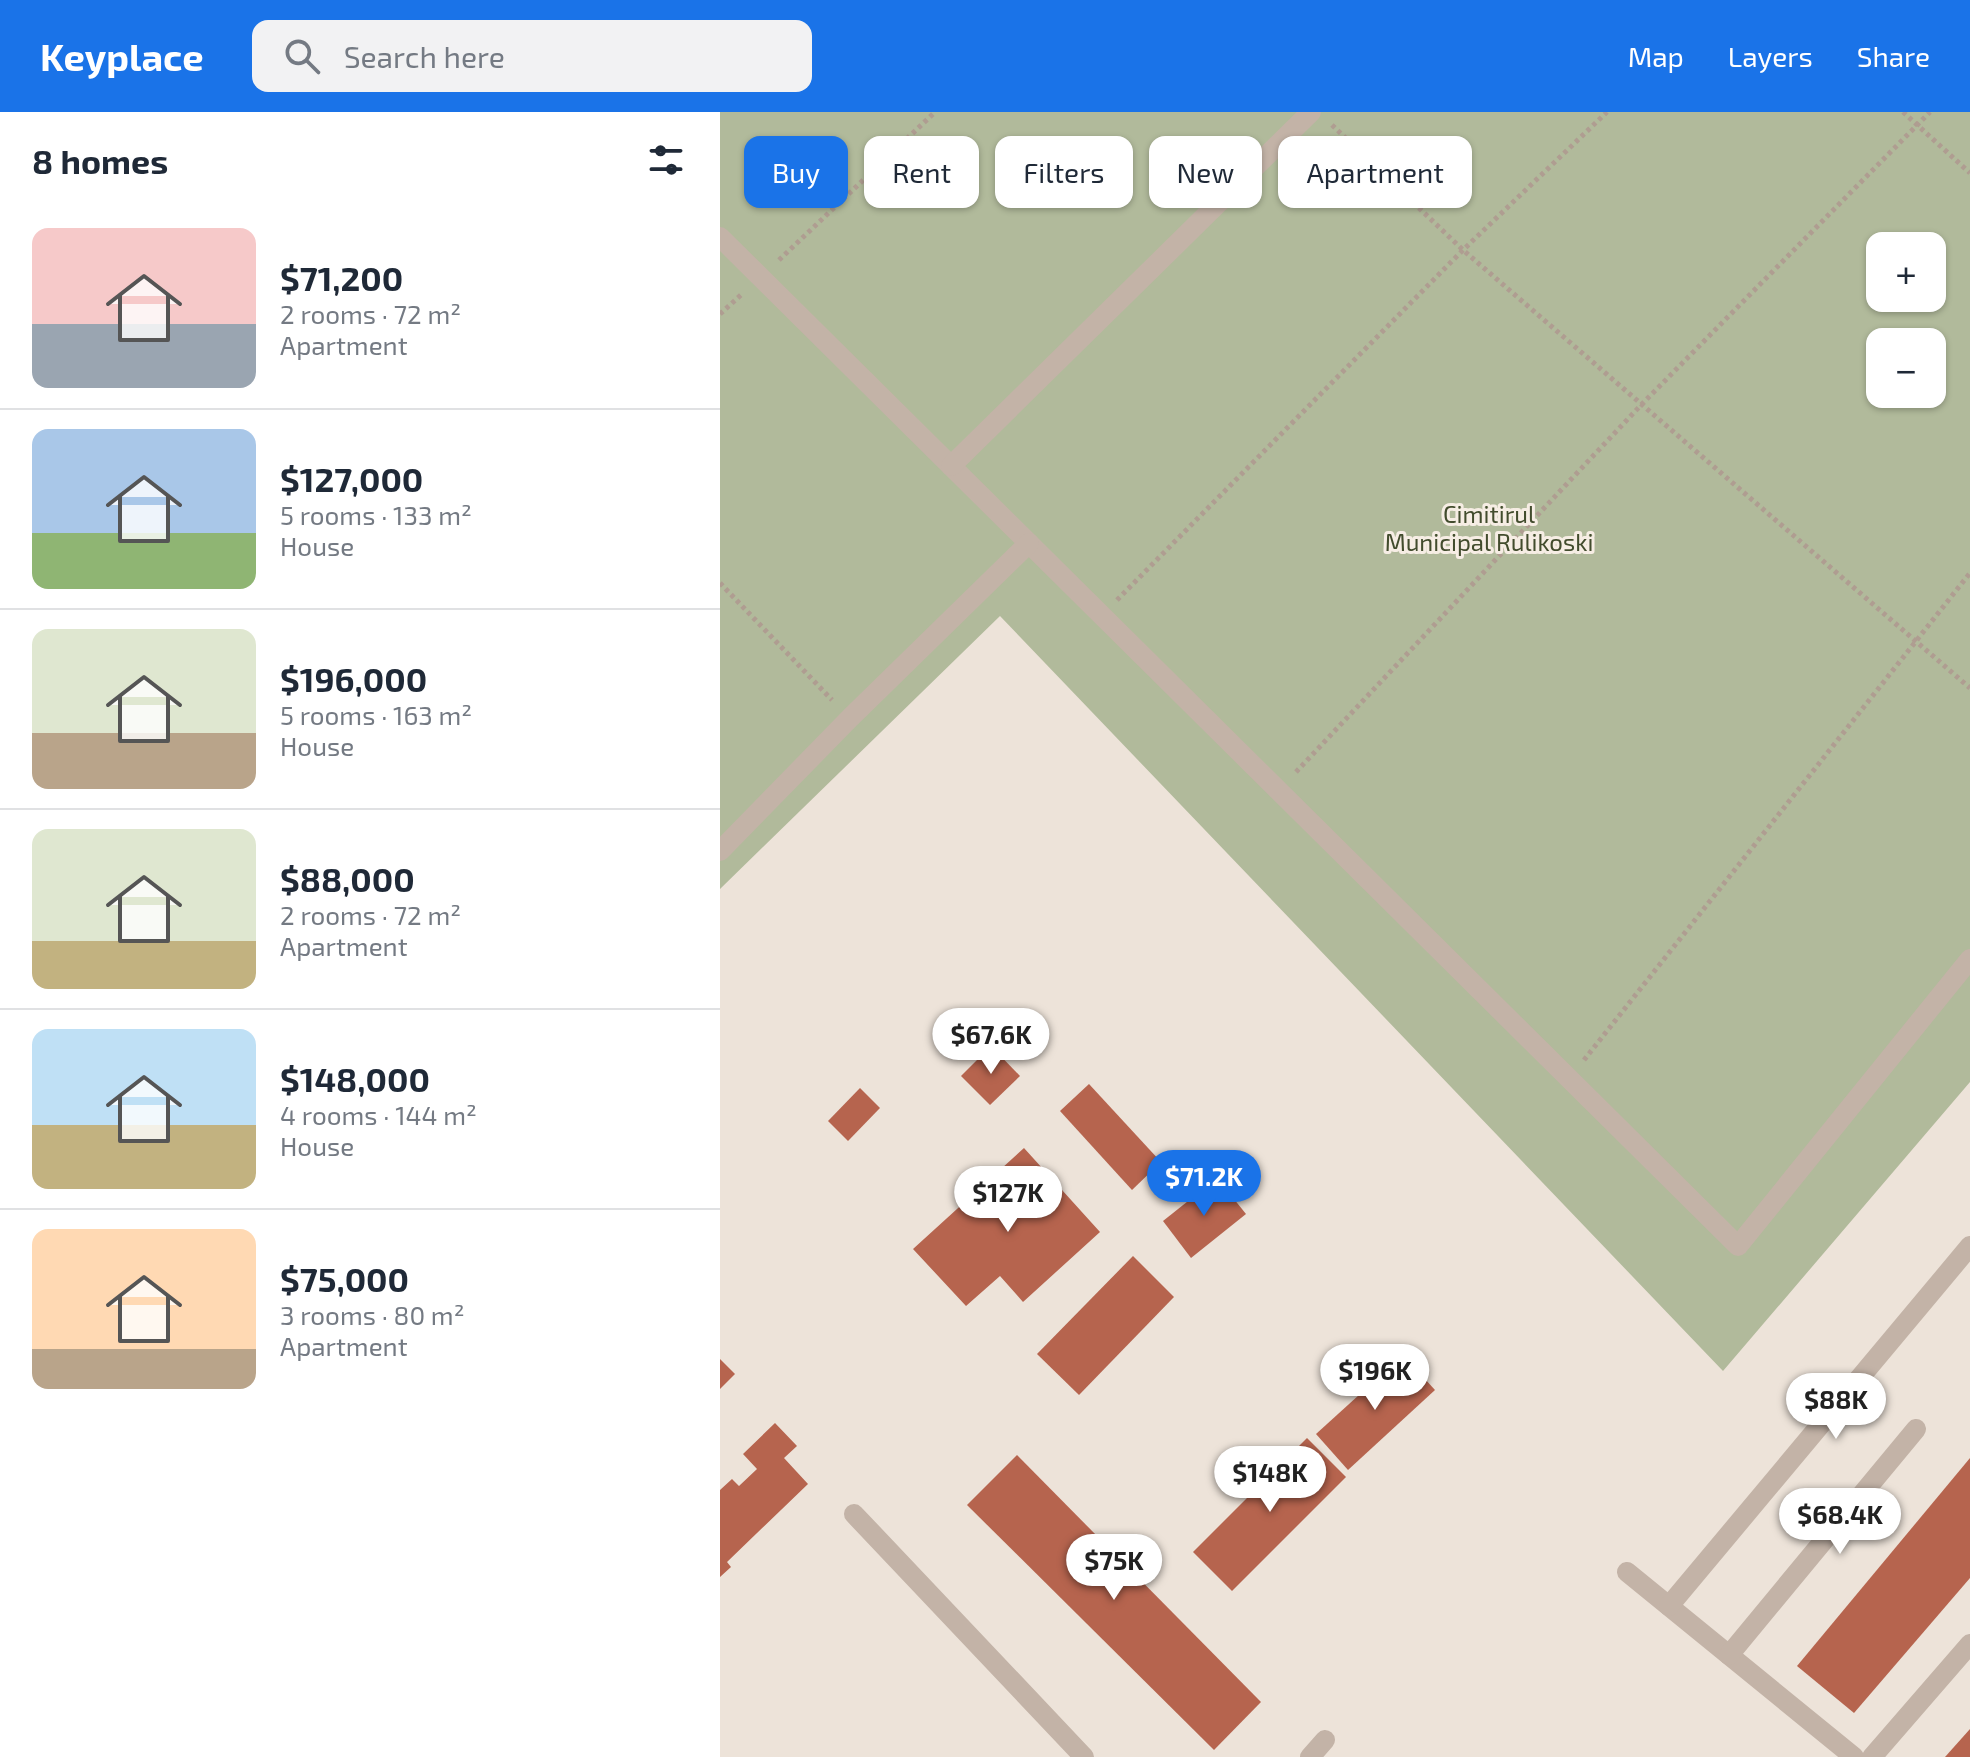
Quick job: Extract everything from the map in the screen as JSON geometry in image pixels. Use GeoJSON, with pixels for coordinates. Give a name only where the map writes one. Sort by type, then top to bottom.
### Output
{"type":"FeatureCollection","features":[{"type":"Feature","properties":{"kind":"street"},"geometry":{"type":"LineString","coordinates":[[951,466],[1311,112]]}},
{"type":"Feature","properties":{"kind":"street"},"geometry":{"type":"LineString","coordinates":[[720,237],[1738,1246],[1970,959]]}},
{"type":"Feature","properties":{"kind":"street"},"geometry":{"type":"LineString","coordinates":[[720,851],[850,718],[1029,543]]}},
{"type":"Feature","properties":{"kind":"street"},"geometry":{"type":"LineString","coordinates":[[1669,1606],[1970,1246]]}},
{"type":"Feature","properties":{"kind":"street"},"geometry":{"type":"LineString","coordinates":[[1729,1655],[1916,1429]]}},
{"type":"Feature","properties":{"kind":"street"},"geometry":{"type":"LineString","coordinates":[[854,1514],[1084,1757]]}},
{"type":"Feature","properties":{"kind":"street"},"geometry":{"type":"LineString","coordinates":[[1627,1572],[1854,1757]]}},
{"type":"Feature","properties":{"kind":"street"},"geometry":{"type":"LineString","coordinates":[[1872,1757],[1970,1644]]}},
{"type":"Feature","properties":{"kind":"street"},"geometry":{"type":"LineString","coordinates":[[1310,1757],[1325,1740]]}},
{"type":"Feature","properties":{"kind":"path"},"geometry":{"type":"LineString","coordinates":[[762,277],[935,112]]}},
{"type":"Feature","properties":{"kind":"path"},"geometry":{"type":"LineString","coordinates":[[1102,615],[1463,250],[1607,112]]}},
{"type":"Feature","properties":{"kind":"path"},"geometry":{"type":"LineString","coordinates":[[1903,112],[1970,173]]}},
{"type":"Feature","properties":{"kind":"path"},"geometry":{"type":"LineString","coordinates":[[1278,791],[1641,405],[1930,112]]}},
{"type":"Feature","properties":{"kind":"path"},"geometry":{"type":"LineString","coordinates":[[1330,123],[1463,250],[1970,688]]}},
{"type":"Feature","properties":{"kind":"path"},"geometry":{"type":"LineString","coordinates":[[1569,1080],[1970,573]]}},
{"type":"Feature","properties":{"kind":"path"},"geometry":{"type":"LineString","coordinates":[[720,583],[850,718]]}},
{"type":"Feature","properties":{"kind":"green space","name":"Cimitirul Municipal Rulikoski"},"geometry":{"type":"Polygon","coordinates":[[[720,112],[1970,112],[1970,1082],[1723,1371],[1000,616],[720,889],[720,112]]]}},
{"type":"Feature","properties":{"kind":"building"},"geometry":{"type":"Polygon","coordinates":[[[991,1046],[1020,1076],[990,1105],[961,1076],[991,1046]]]}},
{"type":"Feature","properties":{"kind":"building"},"geometry":{"type":"Polygon","coordinates":[[[1089,1084],[1161,1162],[1132,1190],[1060,1111],[1089,1084]]]}},
{"type":"Feature","properties":{"kind":"building"},"geometry":{"type":"Polygon","coordinates":[[[860,1088],[880,1108],[848,1141],[828,1121],[860,1088]]]}},
{"type":"Feature","properties":{"kind":"building"},"geometry":{"type":"Polygon","coordinates":[[[1024,1148],[1100,1232],[1023,1302],[1000,1276],[966,1306],[913,1249],[1024,1148]]]}},
{"type":"Feature","properties":{"kind":"building"},"geometry":{"type":"Polygon","coordinates":[[[1217,1178],[1246,1214],[1191,1258],[1163,1221],[1217,1178]]]}},
{"type":"Feature","properties":{"kind":"building"},"geometry":{"type":"Polygon","coordinates":[[[1133,1256],[1174,1297],[1079,1395],[1037,1354],[1133,1256]]]}},
{"type":"Feature","properties":{"kind":"building"},"geometry":{"type":"Polygon","coordinates":[[[1403,1355],[1435,1390],[1348,1470],[1316,1434],[1403,1355]]]}},
{"type":"Feature","properties":{"kind":"building"},"geometry":{"type":"Polygon","coordinates":[[[720,1359],[735,1374],[720,1389],[720,1359]]]}},
{"type":"Feature","properties":{"kind":"building"},"geometry":{"type":"Polygon","coordinates":[[[775,1423],[797,1446],[784,1458],[808,1484],[727,1562],[731,1567],[720,1577],[720,1490],[732,1479],[739,1486],[757,1469],[743,1454],[775,1423]]]}},
{"type":"Feature","properties":{"kind":"building"},"geometry":{"type":"Polygon","coordinates":[[[1307,1438],[1346,1477],[1232,1591],[1193,1552],[1307,1438]]]}},
{"type":"Feature","properties":{"kind":"building"},"geometry":{"type":"Polygon","coordinates":[[[1017,1455],[1261,1702],[1214,1750],[967,1505],[1017,1455]]]}},
{"type":"Feature","properties":{"kind":"building"},"geometry":{"type":"Polygon","coordinates":[[[1970,1458],[1970,1578],[1854,1713],[1797,1666],[1970,1458]]]}},
{"type":"Feature","properties":{"kind":"building"},"geometry":{"type":"Polygon","coordinates":[[[1970,1729],[1970,1757],[1945,1757],[1970,1729]]]}}]}
